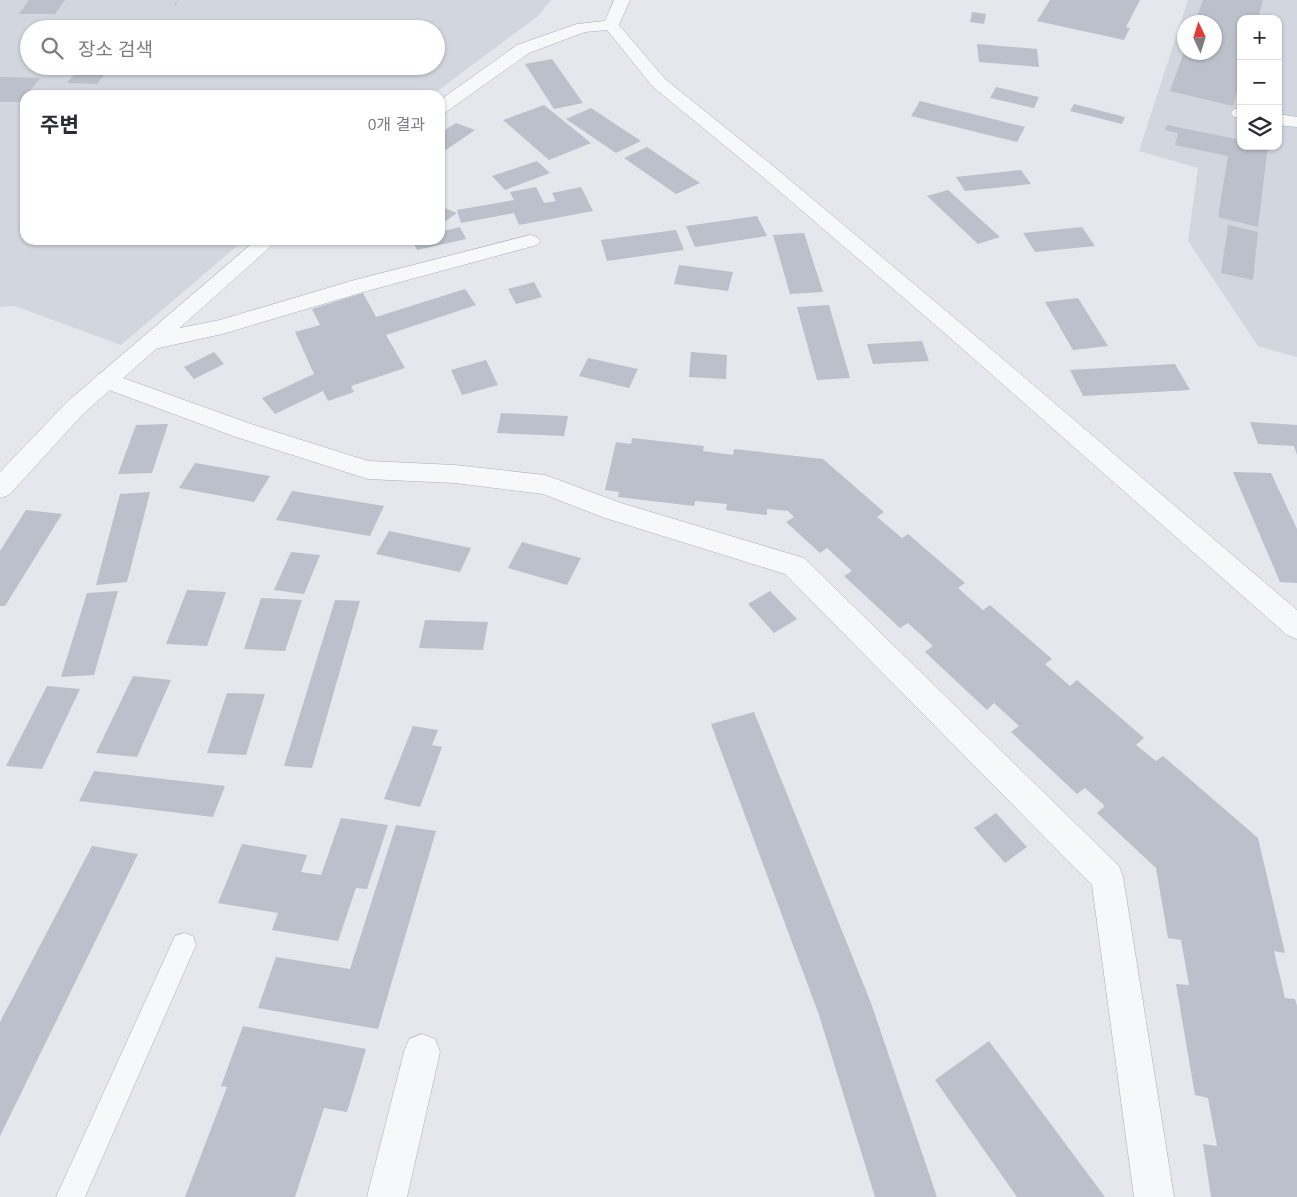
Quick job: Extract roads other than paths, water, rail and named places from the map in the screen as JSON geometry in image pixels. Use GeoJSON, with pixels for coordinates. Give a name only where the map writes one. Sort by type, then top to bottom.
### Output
{"type":"FeatureCollection","features":[{"type":"Feature","properties":{"kind":"street"},"geometry":{"type":"LineString","coordinates":[[611,25],[622,0]]}},
{"type":"Feature","properties":{"kind":"street"},"geometry":{"type":"LineString","coordinates":[[445,104],[524,49],[583,27],[611,25]]}},
{"type":"Feature","properties":{"kind":"street"},"geometry":{"type":"LineString","coordinates":[[611,25],[659,83],[771,174],[941,318],[1297,627]]}},
{"type":"Feature","properties":{"kind":"street"},"geometry":{"type":"LineString","coordinates":[[1282,120],[1297,122]]}},
{"type":"Feature","properties":{"kind":"street"},"geometry":{"type":"LineString","coordinates":[[150,342],[222,327],[359,286],[530,241]]}},
{"type":"Feature","properties":{"kind":"street"},"geometry":{"type":"LineString","coordinates":[[0,488],[75,408],[262,245]]}},
{"type":"Feature","properties":{"kind":"street"},"geometry":{"type":"LineString","coordinates":[[106,380],[245,430],[368,470],[455,474],[545,485],[614,511],[794,566],[1107,877],[1154,1197]]}},
{"type":"Feature","properties":{"kind":"street"},"geometry":{"type":"LineString","coordinates":[[387,1197],[422,1052]]}},
{"type":"Feature","properties":{"kind":"lane"},"geometry":{"type":"LineString","coordinates":[[70,1197],[184,945]]}}]}
